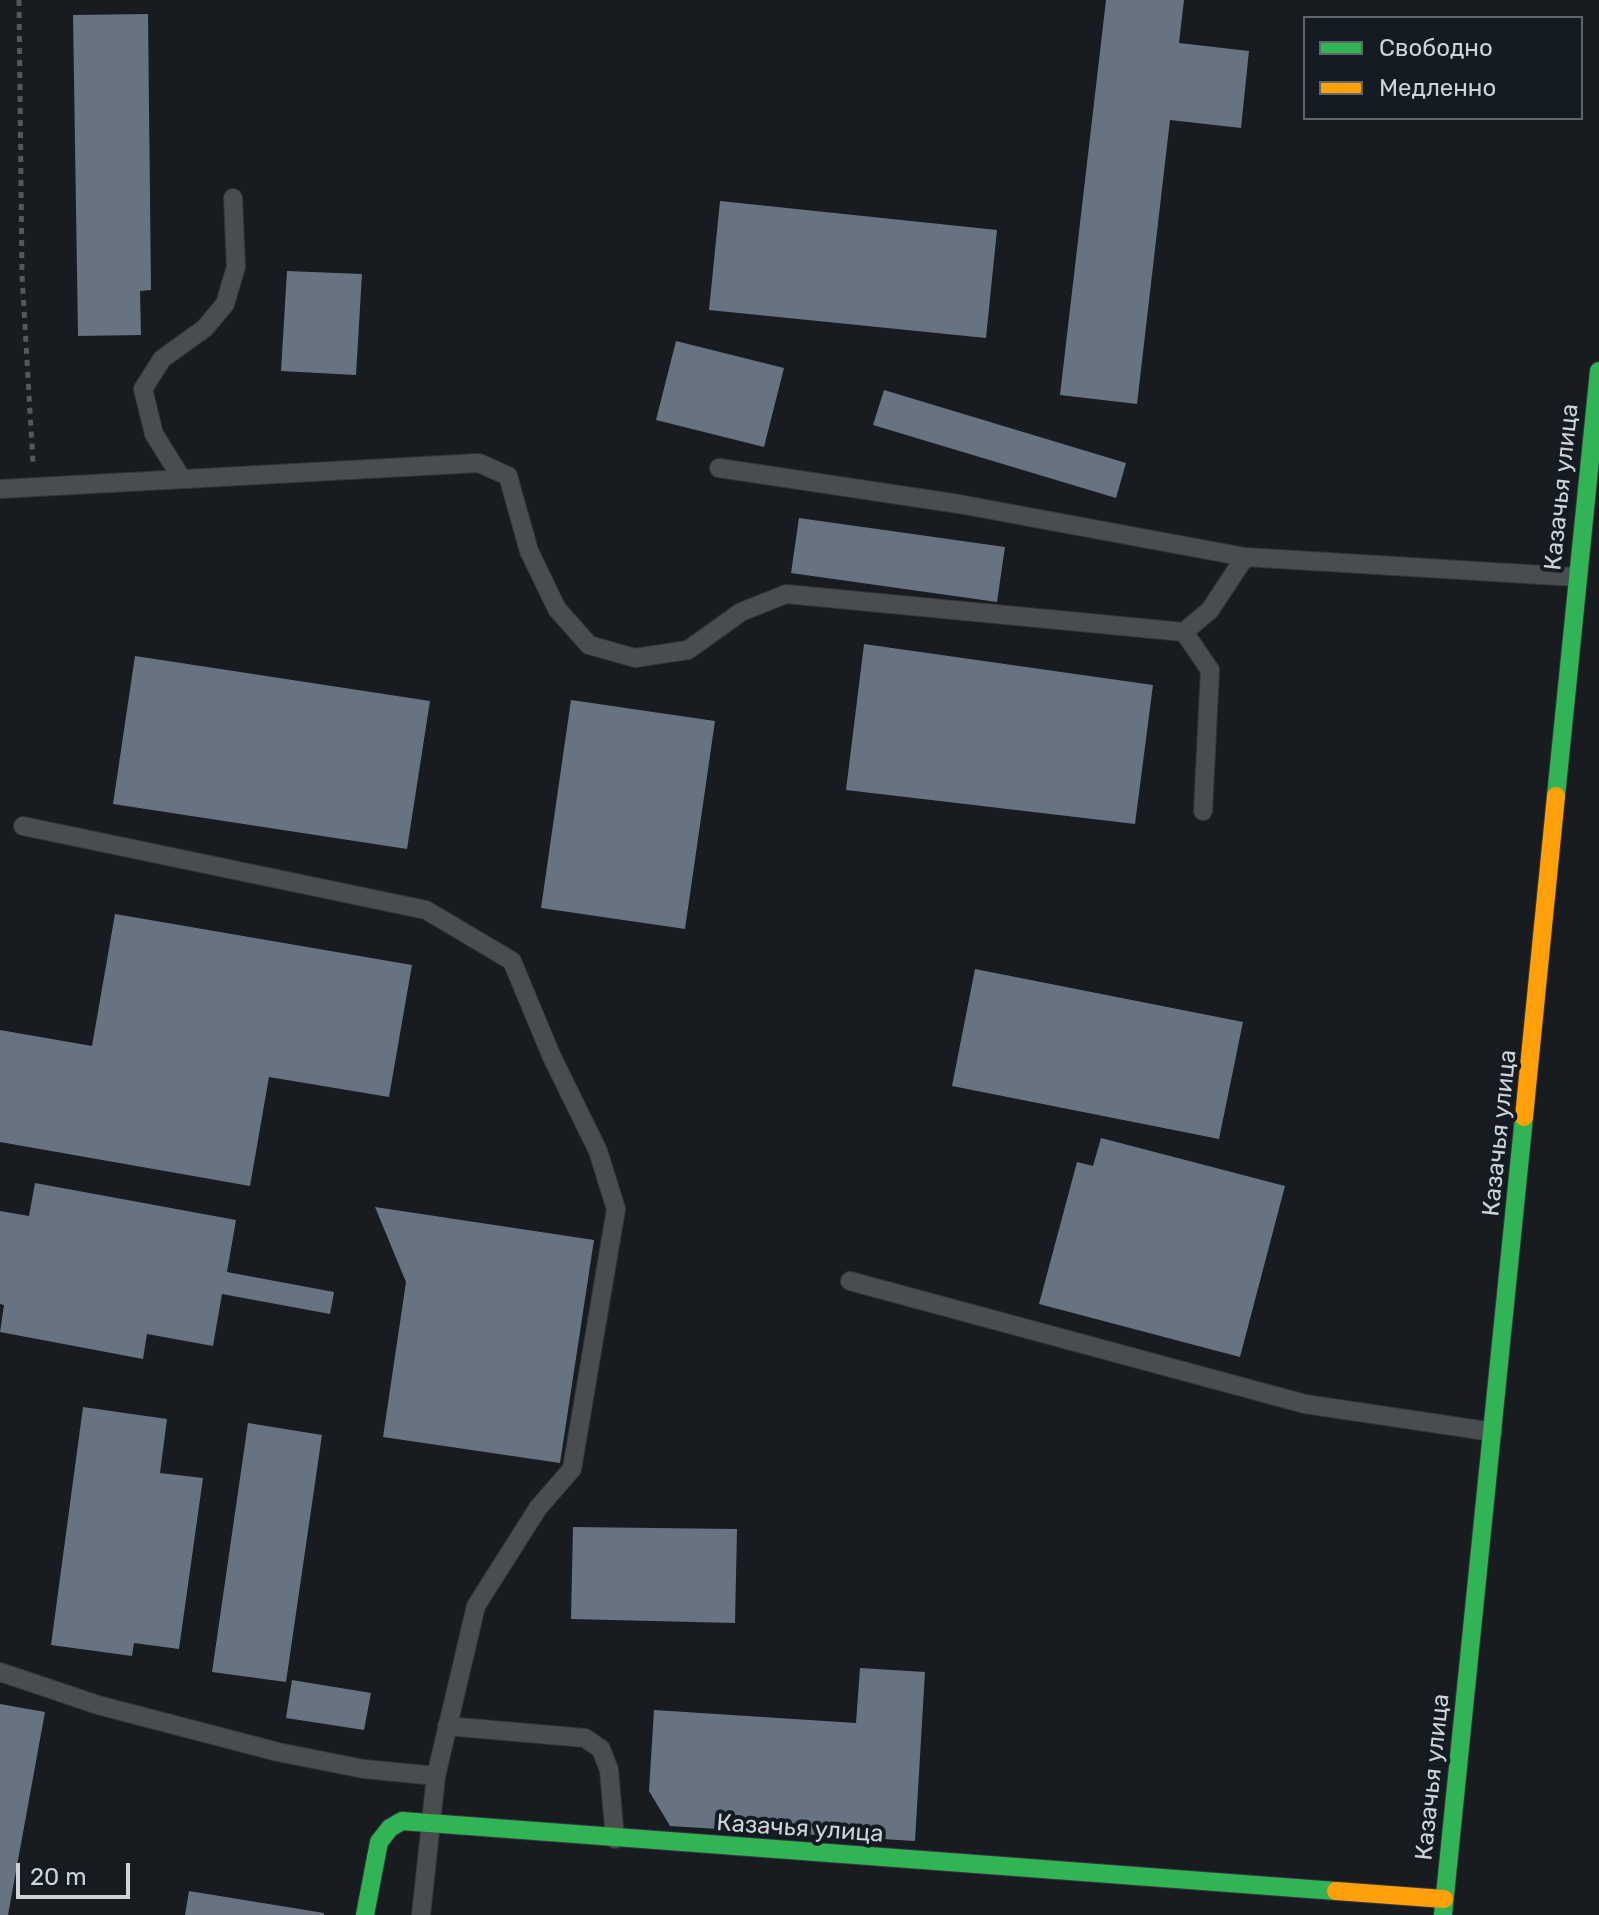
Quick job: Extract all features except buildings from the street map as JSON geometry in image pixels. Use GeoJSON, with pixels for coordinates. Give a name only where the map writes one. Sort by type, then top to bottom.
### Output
{"type":"FeatureCollection","features":[{"type":"Feature","properties":{"kind":"street","name":"Казачья улица"},"geometry":{"type":"LineString","coordinates":[[365,1915],[379,1842],[390,1828],[402,1821],[1444,1907],[1599,371]]}},
{"type":"Feature","properties":{"kind":"lane"},"geometry":{"type":"LineString","coordinates":[[182,479],[154,434],[143,389],[162,359],[205,328],[225,304],[236,267],[233,198]]}},
{"type":"Feature","properties":{"kind":"lane"},"geometry":{"type":"LineString","coordinates":[[0,489],[479,463],[508,476],[529,551],[557,609],[589,645],[635,658],[688,650],[741,612],[786,594],[1184,632],[1210,610],[1245,557]]}},
{"type":"Feature","properties":{"kind":"lane"},"geometry":{"type":"LineString","coordinates":[[719,468],[959,504],[1245,557],[1576,577]]}},
{"type":"Feature","properties":{"kind":"lane"},"geometry":{"type":"LineString","coordinates":[[1184,632],[1210,670],[1203,811]]}},
{"type":"Feature","properties":{"kind":"lane"},"geometry":{"type":"LineString","coordinates":[[23,826],[426,910],[512,961],[551,1055],[598,1151],[616,1209],[572,1469],[538,1508],[476,1606],[436,1776],[421,1915]]}},
{"type":"Feature","properties":{"kind":"lane"},"geometry":{"type":"LineString","coordinates":[[850,1281],[1305,1404],[1493,1432]]}},
{"type":"Feature","properties":{"kind":"lane"},"geometry":{"type":"LineString","coordinates":[[0,1672],[98,1705],[278,1752],[364,1769],[436,1776]]}},
{"type":"Feature","properties":{"kind":"lane"},"geometry":{"type":"LineString","coordinates":[[447,1726],[585,1738],[601,1749],[609,1770],[615,1840]]}},
{"type":"Feature","properties":{"kind":"path"},"geometry":{"type":"LineString","coordinates":[[19,0],[22,275],[34,486]]}},
{"type":"Feature","properties":{"kind":"traffic: fast"},"geometry":{"type":"LineString","coordinates":[[1556,796],[1599,371]]}},
{"type":"Feature","properties":{"kind":"traffic: fast"},"geometry":{"type":"LineString","coordinates":[[1443,1915],[1524,1117]]}},
{"type":"Feature","properties":{"kind":"traffic: fast"},"geometry":{"type":"LineString","coordinates":[[365,1915],[379,1842],[390,1828],[402,1821],[1336,1891]]}},
{"type":"Feature","properties":{"kind":"traffic: slow"},"geometry":{"type":"LineString","coordinates":[[1524,1117],[1556,796]]}},
{"type":"Feature","properties":{"kind":"traffic: slow"},"geometry":{"type":"LineString","coordinates":[[1336,1891],[1444,1899]]}}]}
